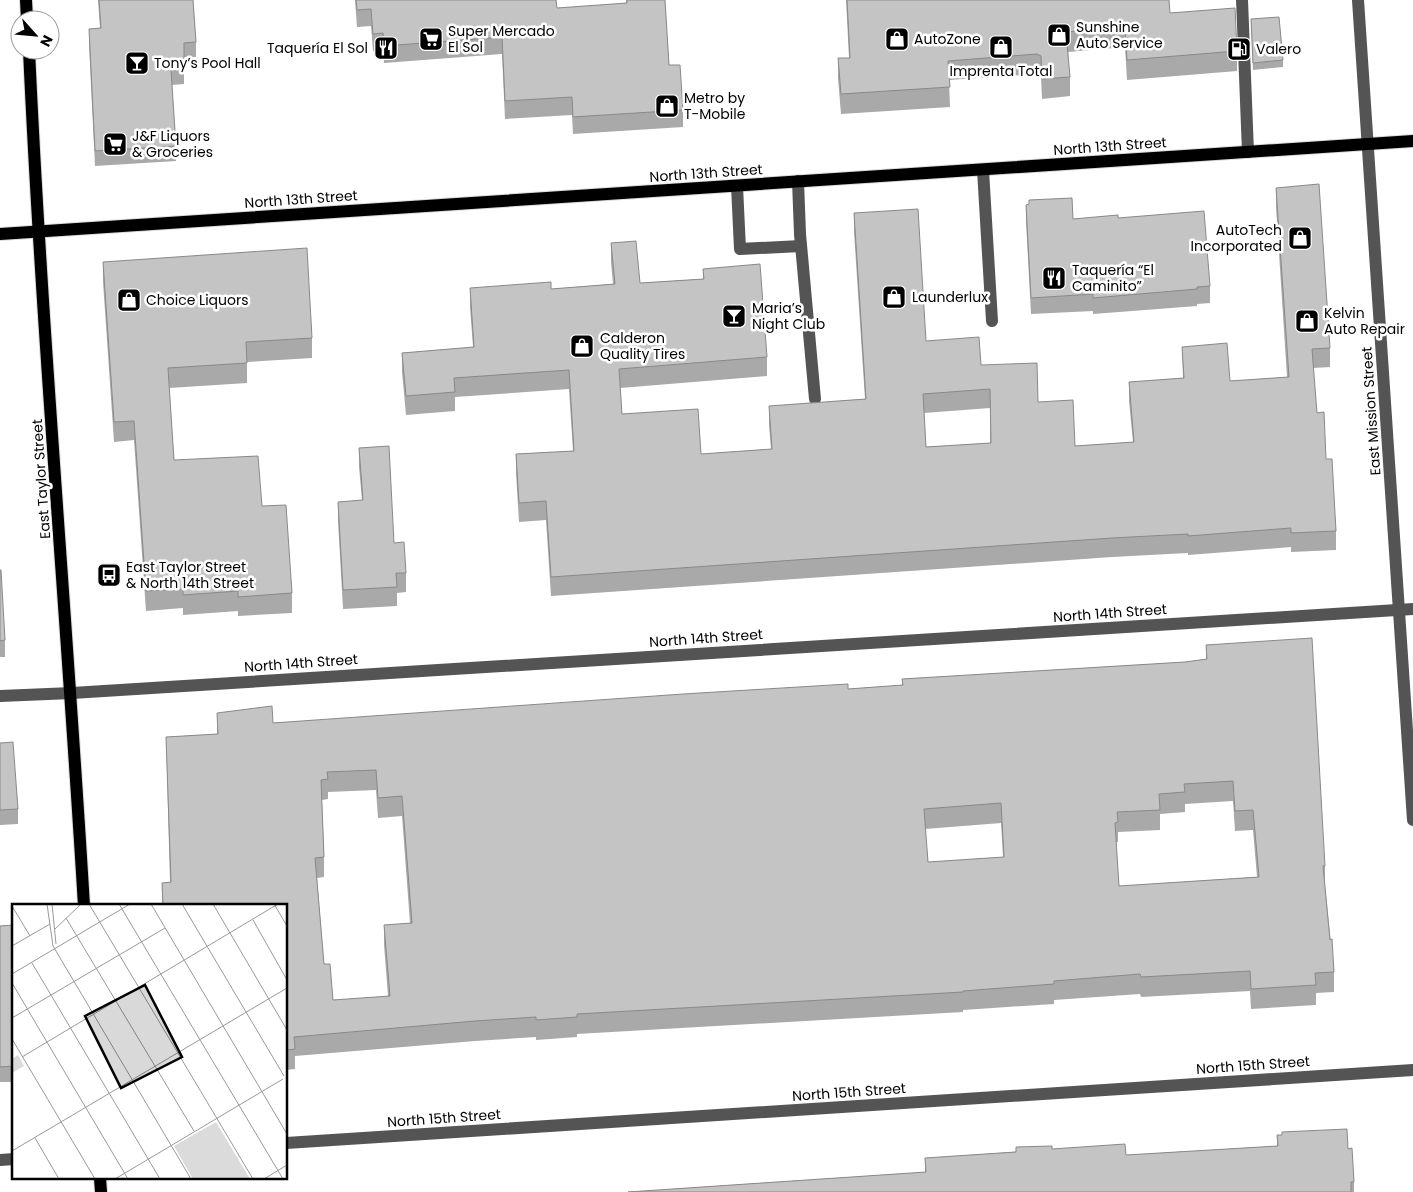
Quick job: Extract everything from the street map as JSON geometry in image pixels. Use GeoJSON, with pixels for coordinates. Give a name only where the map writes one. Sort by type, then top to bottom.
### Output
{"type":"FeatureCollection","features":[{"type":"Feature","properties":{"kind":"main road","name":"East Taylor Street"},"geometry":{"type":"LineString","coordinates":[[29,60],[37,232],[72,693],[84,904]]}},
{"type":"Feature","properties":{"kind":"main road","name":"North 13th Street"},"geometry":{"type":"LineString","coordinates":[[0,234],[1413,141]]}},
{"type":"Feature","properties":{"kind":"street"},"geometry":{"type":"LineString","coordinates":[[1242,0],[1248,152]]}},
{"type":"Feature","properties":{"kind":"street","name":"East Mission Street"},"geometry":{"type":"LineString","coordinates":[[1358,0],[1413,820]]}},
{"type":"Feature","properties":{"kind":"street"},"geometry":{"type":"LineString","coordinates":[[983,170],[992,321]]}},
{"type":"Feature","properties":{"kind":"street"},"geometry":{"type":"LineString","coordinates":[[798,181],[801,246],[815,399]]}},
{"type":"Feature","properties":{"kind":"street"},"geometry":{"type":"LineString","coordinates":[[737,186],[740,250],[801,246]]}},
{"type":"Feature","properties":{"kind":"street","name":"North 14th Street"},"geometry":{"type":"LineString","coordinates":[[0,696],[1413,609]]}},
{"type":"Feature","properties":{"kind":"street","name":"North 15th Street"},"geometry":{"type":"LineString","coordinates":[[288,1143],[1413,1070]]}},
{"type":"Feature","properties":{"kind":"building"},"geometry":{"type":"Polygon","coordinates":[[[99,0],[193,0],[196,42],[184,43],[184,69],[171,70],[176,146],[95,151],[89,29],[101,28],[99,0]]]}},
{"type":"Feature","properties":{"kind":"building"},"geometry":{"type":"Polygon","coordinates":[[[356,0],[556,0],[557,8],[627,3],[627,0],[665,0],[669,65],[680,65],[683,110],[573,117],[572,97],[505,101],[502,37],[384,46],[383,33],[373,34],[371,9],[357,10],[356,0]]]}},
{"type":"Feature","properties":{"kind":"building"},"geometry":{"type":"Polygon","coordinates":[[[847,0],[1169,0],[1170,13],[1235,8],[1237,51],[1127,60],[1125,27],[1066,32],[1070,77],[1042,79],[1041,56],[1037,54],[948,61],[950,87],[841,94],[838,58],[850,58],[847,0]]]}},
{"type":"Feature","properties":{"kind":"building"},"geometry":{"type":"Polygon","coordinates":[[[1279,17],[1283,60],[1253,63],[1251,19],[1279,17]]]}},
{"type":"Feature","properties":{"kind":"building"},"geometry":{"type":"Polygon","coordinates":[[[1319,184],[1330,348],[1312,349],[1317,413],[1324,412],[1326,459],[1332,459],[1336,531],[1291,533],[1291,528],[1188,536],[1188,534],[1112,538],[551,577],[546,501],[519,503],[516,454],[574,451],[569,370],[454,378],[455,392],[406,396],[402,353],[474,347],[470,288],[551,282],[551,289],[615,284],[611,243],[636,241],[640,283],[704,279],[703,269],[760,264],[767,357],[619,369],[622,414],[698,409],[701,454],[772,449],[769,406],[866,399],[854,213],[918,209],[926,341],[979,337],[981,365],[1037,363],[1038,402],[1073,400],[1075,446],[1134,442],[1129,382],[1184,378],[1182,347],[1227,343],[1230,381],[1289,377],[1276,188],[1319,184]],[[990,389],[923,394],[926,447],[991,443],[990,389]]]}},
{"type":"Feature","properties":{"kind":"building"},"geometry":{"type":"Polygon","coordinates":[[[1072,198],[1073,219],[1118,215],[1118,218],[1204,211],[1210,286],[1197,287],[1197,289],[1093,298],[1093,294],[1031,298],[1026,205],[1029,204],[1029,200],[1072,198]]]}},
{"type":"Feature","properties":{"kind":"building"},"geometry":{"type":"Polygon","coordinates":[[[307,248],[312,338],[246,342],[247,363],[168,368],[174,460],[258,456],[262,506],[286,505],[292,593],[238,597],[238,591],[183,595],[183,589],[146,591],[134,421],[114,422],[103,262],[307,248]]]}},
{"type":"Feature","properties":{"kind":"building"},"geometry":{"type":"Polygon","coordinates":[[[389,446],[394,543],[404,542],[406,573],[396,573],[397,587],[343,590],[338,502],[363,500],[359,448],[389,446]]]}},
{"type":"Feature","properties":{"kind":"building"},"geometry":{"type":"Polygon","coordinates":[[[0,570],[5,640],[0,641],[0,570]]]}},
{"type":"Feature","properties":{"kind":"building"},"geometry":{"type":"Polygon","coordinates":[[[1312,638],[1325,866],[1323,866],[1334,972],[1315,973],[1316,985],[1251,989],[1250,971],[1141,977],[1140,974],[1054,981],[1054,984],[963,992],[577,1014],[577,1017],[536,1020],[536,1017],[475,1021],[294,1037],[295,1049],[288,1050],[288,904],[163,904],[162,883],[171,882],[166,737],[218,734],[217,713],[272,706],[273,723],[848,684],[848,689],[903,685],[902,679],[1185,662],[1207,659],[1206,645],[1312,638]],[[376,770],[327,772],[328,779],[321,780],[324,857],[315,858],[324,964],[330,964],[333,1000],[390,996],[384,925],[412,923],[402,796],[378,798],[376,770]],[[1233,781],[1184,784],[1185,792],[1159,794],[1160,810],[1117,812],[1118,822],[1115,823],[1119,886],[1259,877],[1253,810],[1235,811],[1233,781]],[[1001,803],[924,809],[928,862],[1004,857],[1001,803]]]}},
{"type":"Feature","properties":{"kind":"building"},"geometry":{"type":"Polygon","coordinates":[[[13,742],[18,809],[0,810],[0,743],[13,742]]]}},
{"type":"Feature","properties":{"kind":"building"},"geometry":{"type":"Polygon","coordinates":[[[12,925],[12,1066],[0,1067],[0,926],[12,925]]]}},
{"type":"Feature","properties":{"kind":"building"},"geometry":{"type":"Polygon","coordinates":[[[1347,1129],[1348,1149],[1352,1148],[1354,1182],[1351,1182],[1351,1192],[628,1192],[926,1172],[925,1158],[1016,1152],[1016,1147],[1052,1146],[1052,1149],[1125,1144],[1126,1155],[1278,1146],[1277,1135],[1282,1135],[1282,1132],[1347,1129]]]}},
{"type":"Feature","properties":{"kind":"place","name":"Sunshine Auto Service"},"geometry":{"type":"Point","coordinates":[1059,35]}},
{"type":"Feature","properties":{"kind":"place","name":"Super Mercado El Sol"},"geometry":{"type":"Point","coordinates":[431,39]}},
{"type":"Feature","properties":{"kind":"place","name":"AutoZone"},"geometry":{"type":"Point","coordinates":[897,39]}},
{"type":"Feature","properties":{"kind":"place","name":"Imprenta Total"},"geometry":{"type":"Point","coordinates":[1001,47]}},
{"type":"Feature","properties":{"kind":"place","name":"Taquería El Sol"},"geometry":{"type":"Point","coordinates":[386,48]}},
{"type":"Feature","properties":{"kind":"place","name":"Valero"},"geometry":{"type":"Point","coordinates":[1239,49]}},
{"type":"Feature","properties":{"kind":"place","name":"Tony’s Pool Hall"},"geometry":{"type":"Point","coordinates":[137,63]}},
{"type":"Feature","properties":{"kind":"place","name":"Metro by T-Mobile"},"geometry":{"type":"Point","coordinates":[667,106]}},
{"type":"Feature","properties":{"kind":"place","name":"J&F Liquors & Groceries"},"geometry":{"type":"Point","coordinates":[115,144]}},
{"type":"Feature","properties":{"kind":"place","name":"AutoTech Incorporated"},"geometry":{"type":"Point","coordinates":[1300,238]}},
{"type":"Feature","properties":{"kind":"place","name":"Taquería “El Caminito”"},"geometry":{"type":"Point","coordinates":[1054,278]}},
{"type":"Feature","properties":{"kind":"place","name":"Launderlux"},"geometry":{"type":"Point","coordinates":[894,297]}},
{"type":"Feature","properties":{"kind":"place","name":"Choice Liquors"},"geometry":{"type":"Point","coordinates":[129,300]}},
{"type":"Feature","properties":{"kind":"place","name":"Maria’s Night Club"},"geometry":{"type":"Point","coordinates":[734,316]}},
{"type":"Feature","properties":{"kind":"place","name":"Kelvin Auto Repair"},"geometry":{"type":"Point","coordinates":[1307,321]}},
{"type":"Feature","properties":{"kind":"place","name":"Calderon Quality Tires"},"geometry":{"type":"Point","coordinates":[582,346]}},
{"type":"Feature","properties":{"kind":"place","name":"East Taylor Street & North 14th Street"},"geometry":{"type":"Point","coordinates":[109,575]}}]}
